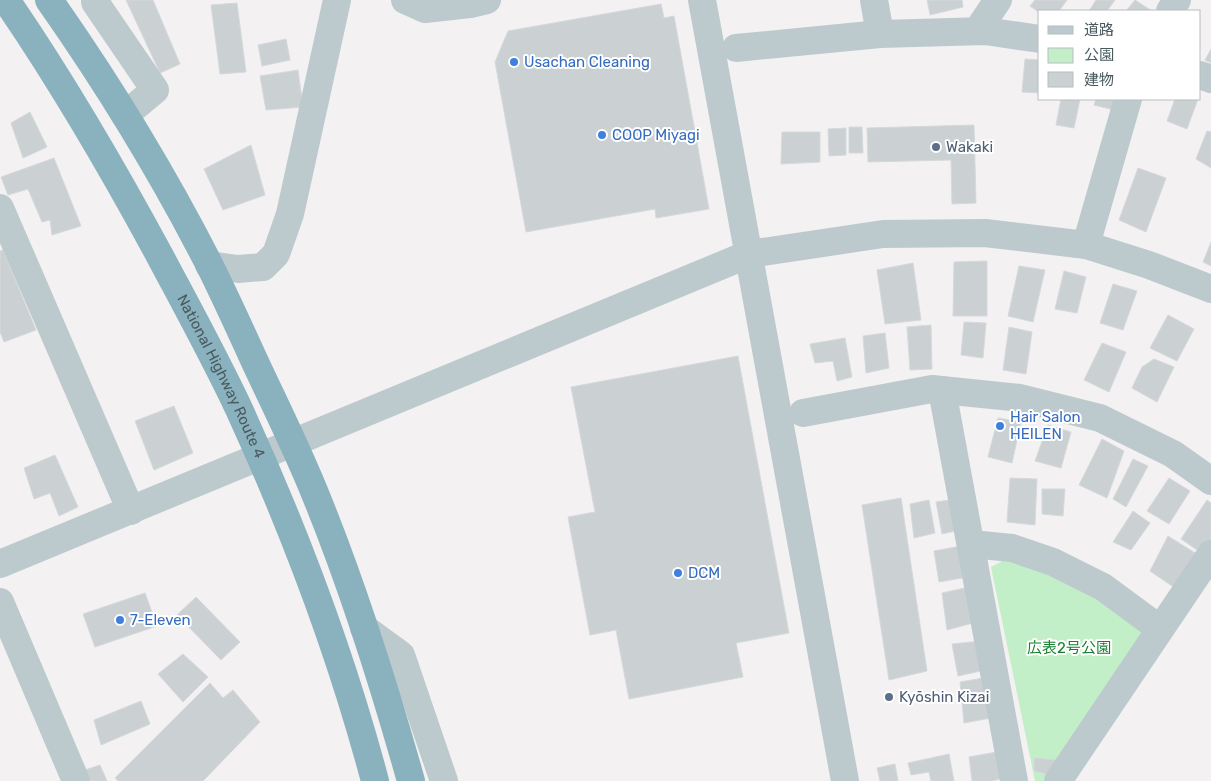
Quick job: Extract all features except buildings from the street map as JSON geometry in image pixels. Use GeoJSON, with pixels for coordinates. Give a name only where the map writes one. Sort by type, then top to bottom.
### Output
{"type":"FeatureCollection","features":[{"type":"Feature","properties":{"kind":"highway","name":"National Highway Route 4"},"geometry":{"type":"LineString","coordinates":[[6,0],[40,48],[117,175],[238,408],[300,553],[340,660],[375,781]]}},
{"type":"Feature","properties":{"kind":"highway"},"geometry":{"type":"LineString","coordinates":[[49,0],[125,115],[166,184],[209,265],[292,442],[316,495],[364,628],[394,720],[410,781]]}},
{"type":"Feature","properties":{"kind":"street"},"geometry":{"type":"LineString","coordinates":[[97,0],[95,2],[155,90],[125,115]]}},
{"type":"Feature","properties":{"kind":"street"},"geometry":{"type":"LineString","coordinates":[[209,265],[238,269],[263,267],[276,254],[290,214],[337,0]]}},
{"type":"Feature","properties":{"kind":"street"},"geometry":{"type":"LineString","coordinates":[[405,0],[424,9],[488,0]]}},
{"type":"Feature","properties":{"kind":"street"},"geometry":{"type":"LineString","coordinates":[[702,0],[844,781]]}},
{"type":"Feature","properties":{"kind":"street"},"geometry":{"type":"LineString","coordinates":[[874,0],[880,34]]}},
{"type":"Feature","properties":{"kind":"street"},"geometry":{"type":"LineString","coordinates":[[977,31],[998,0]]}},
{"type":"Feature","properties":{"kind":"street"},"geometry":{"type":"LineString","coordinates":[[736,48],[880,34],[985,30],[1038,39]]}},
{"type":"Feature","properties":{"kind":"street"},"geometry":{"type":"LineString","coordinates":[[1086,245],[1128,100]]}},
{"type":"Feature","properties":{"kind":"street"},"geometry":{"type":"LineString","coordinates":[[0,208],[131,511]]}},
{"type":"Feature","properties":{"kind":"street"},"geometry":{"type":"LineString","coordinates":[[0,564],[749,254],[883,234],[985,233],[1086,245],[1149,265],[1211,290]]}},
{"type":"Feature","properties":{"kind":"street"},"geometry":{"type":"LineString","coordinates":[[803,413],[932,389],[1020,398],[1100,418],[1173,454],[1211,481]]}},
{"type":"Feature","properties":{"kind":"street"},"geometry":{"type":"LineString","coordinates":[[942,390],[1014,781]]}},
{"type":"Feature","properties":{"kind":"street"},"geometry":{"type":"LineString","coordinates":[[971,544],[1012,548],[1054,562],[1103,587],[1160,629]]}},
{"type":"Feature","properties":{"kind":"street"},"geometry":{"type":"LineString","coordinates":[[1058,781],[1211,554]]}},
{"type":"Feature","properties":{"kind":"street"},"geometry":{"type":"LineString","coordinates":[[0,602],[76,781]]}},
{"type":"Feature","properties":{"kind":"street"},"geometry":{"type":"LineString","coordinates":[[364,628],[401,655],[444,781]]}},
{"type":"Feature","properties":{"kind":"green space","name":"広表2号公園"},"geometry":{"type":"Polygon","coordinates":[[[1012,556],[1067,577],[1151,635],[1052,781],[1035,781],[991,567],[1012,556]]]}},
{"type":"Feature","properties":{"kind":"place","name":"Usachan Cleaning"},"geometry":{"type":"Point","coordinates":[514,62]}},
{"type":"Feature","properties":{"kind":"place","name":"COOP Miyagi"},"geometry":{"type":"Point","coordinates":[602,135]}},
{"type":"Feature","properties":{"kind":"place","name":"Wakaki"},"geometry":{"type":"Point","coordinates":[936,147]}},
{"type":"Feature","properties":{"kind":"place","name":"Hair Salon HEILEN"},"geometry":{"type":"Point","coordinates":[1000,426]}},
{"type":"Feature","properties":{"kind":"place","name":"DCM"},"geometry":{"type":"Point","coordinates":[678,573]}},
{"type":"Feature","properties":{"kind":"place","name":"7-Eleven"},"geometry":{"type":"Point","coordinates":[120,620]}},
{"type":"Feature","properties":{"kind":"place","name":"Kyōshin Kizai"},"geometry":{"type":"Point","coordinates":[889,697]}}]}
